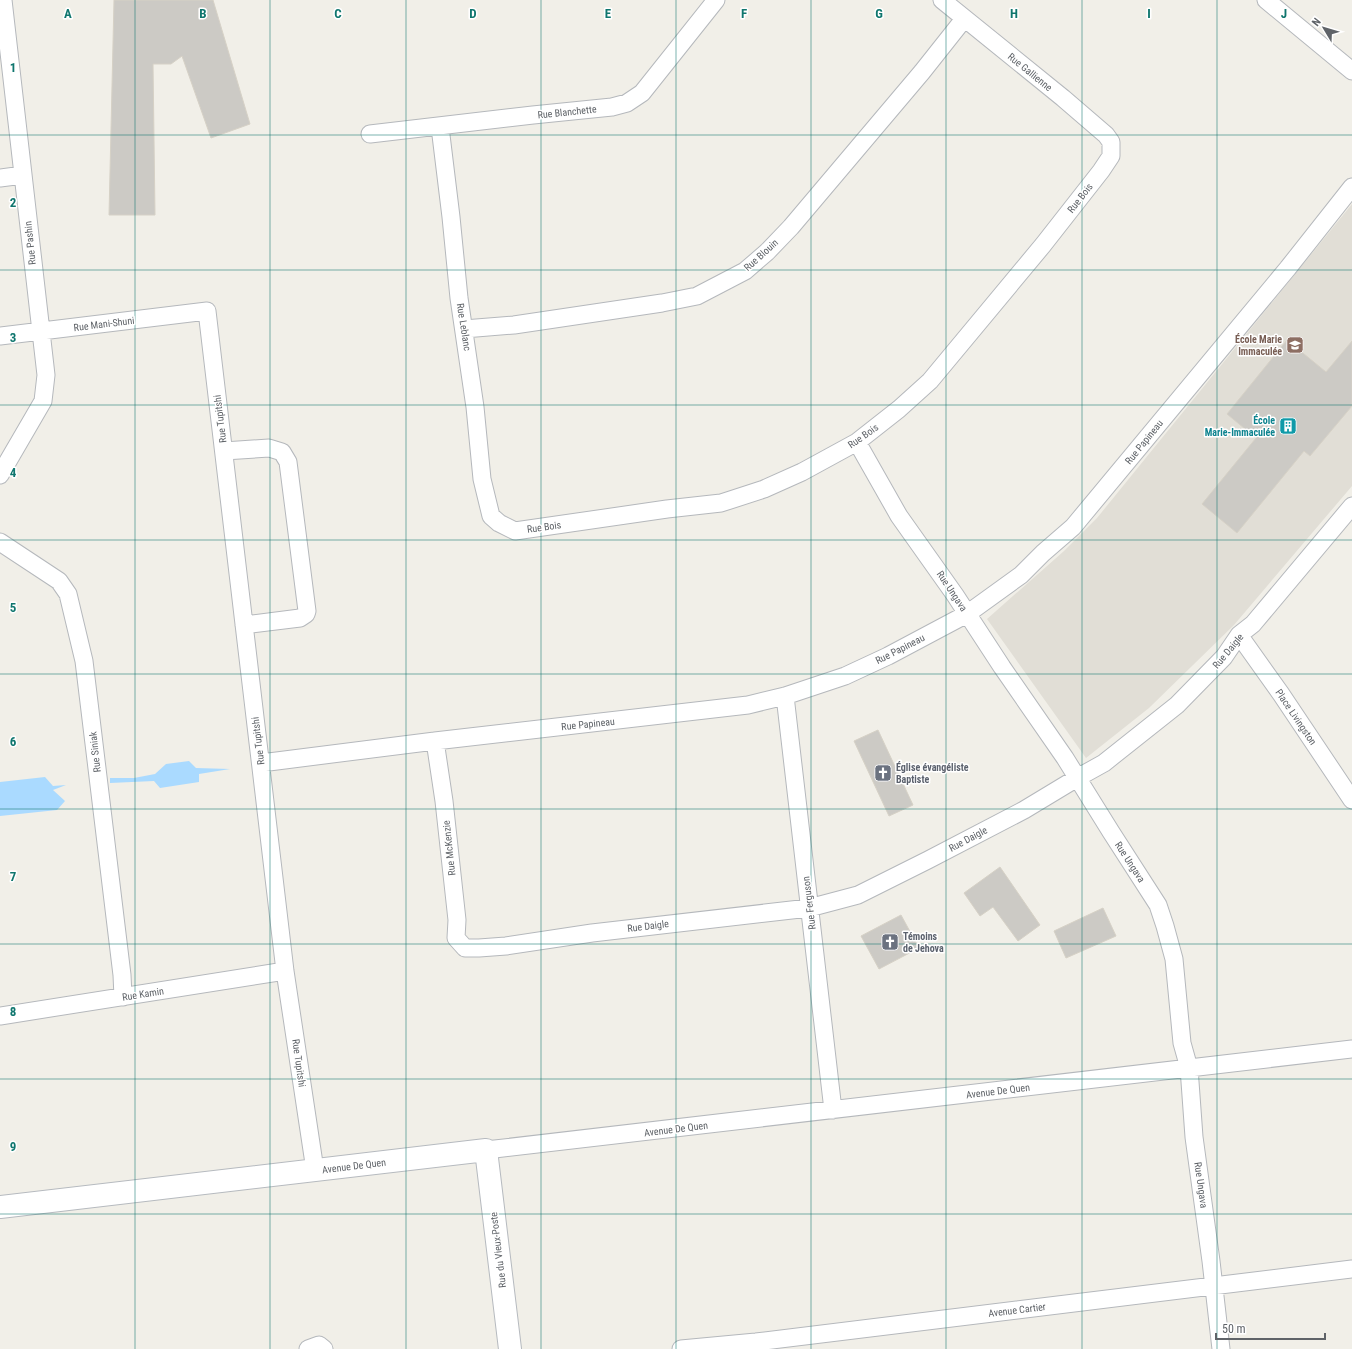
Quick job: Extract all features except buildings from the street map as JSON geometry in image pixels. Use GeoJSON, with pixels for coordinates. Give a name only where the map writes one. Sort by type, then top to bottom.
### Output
{"type":"FeatureCollection","features":[{"type":"Feature","properties":{"kind":"street","name":"Rue Blanchette"},"geometry":{"type":"LineString","coordinates":[[370,134],[533,115],[612,108],[627,103],[642,93],[716,0]]}},
{"type":"Feature","properties":{"kind":"street","name":"Rue Gallienne"},"geometry":{"type":"LineString","coordinates":[[942,0],[1057,93],[1106,135],[1111,142],[1111,149]]}},
{"type":"Feature","properties":{"kind":"street"},"geometry":{"type":"LineString","coordinates":[[1266,0],[1352,71]]}},
{"type":"Feature","properties":{"kind":"street","name":"Rue Pashin"},"geometry":{"type":"LineString","coordinates":[[0,475],[43,401],[46,375],[2,5]]}},
{"type":"Feature","properties":{"kind":"street","name":"Rue Blouin"},"geometry":{"type":"LineString","coordinates":[[464,329],[514,325],[662,303],[697,296],[745,270],[767,252],[791,227],[922,72],[964,19]]}},
{"type":"Feature","properties":{"kind":"street","name":"Rue Leblanc"},"geometry":{"type":"LineString","coordinates":[[440,127],[451,210],[459,298],[475,407],[482,479],[491,516],[499,523]]}},
{"type":"Feature","properties":{"kind":"street","name":"Rue Bois"},"geometry":{"type":"LineString","coordinates":[[499,523],[516,531],[667,509],[720,503],[764,489],[802,472],[857,442],[899,409],[930,380],[1043,245],[1096,177],[1110,156],[1111,149]]}},
{"type":"Feature","properties":{"kind":"street"},"geometry":{"type":"LineString","coordinates":[[0,178],[23,175]]}},
{"type":"Feature","properties":{"kind":"street","name":"Rue Papineau"},"geometry":{"type":"LineString","coordinates":[[261,763],[435,741],[748,705],[785,696],[845,676],[888,656],[967,614],[1022,575],[1043,553],[1074,527],[1283,274],[1352,187]]}},
{"type":"Feature","properties":{"kind":"street","name":"Rue Mani-Shuni"},"geometry":{"type":"LineString","coordinates":[[0,336],[207,311]]}},
{"type":"Feature","properties":{"kind":"street","name":"Rue Tupitshi"},"geometry":{"type":"LineString","coordinates":[[207,311],[285,971],[315,1170]]}},
{"type":"Feature","properties":{"kind":"street","name":"Rue Ungava"},"geometry":{"type":"LineString","coordinates":[[857,442],[899,516],[1077,778],[1110,832],[1158,905],[1166,926],[1174,959],[1182,1043],[1189,1068],[1194,1137],[1211,1261],[1220,1349]]}},
{"type":"Feature","properties":{"kind":"street"},"geometry":{"type":"LineString","coordinates":[[224,451],[269,448],[282,452],[288,462],[307,611],[306,614],[300,618],[244,625]]}},
{"type":"Feature","properties":{"kind":"street","name":"Rue Daigle"},"geometry":{"type":"LineString","coordinates":[[470,948],[506,946],[600,932],[809,908],[858,895],[928,860],[1024,810],[1104,763],[1177,705],[1224,657],[1239,636],[1253,624],[1352,506]]}},
{"type":"Feature","properties":{"kind":"street","name":"Rue Siniak"},"geometry":{"type":"LineString","coordinates":[[0,542],[59,581],[68,594],[84,661],[122,975],[123,997]]}},
{"type":"Feature","properties":{"kind":"street","name":"Place Livingston"},"geometry":{"type":"LineString","coordinates":[[1239,636],[1281,694],[1352,800]]}},
{"type":"Feature","properties":{"kind":"street","name":"Rue Ferguson"},"geometry":{"type":"LineString","coordinates":[[785,696],[833,1110]]}},
{"type":"Feature","properties":{"kind":"street","name":"Rue McKenzie"},"geometry":{"type":"LineString","coordinates":[[435,741],[444,801],[457,920],[456,938],[465,948],[470,948]]}},
{"type":"Feature","properties":{"kind":"street","name":"Rue Kamin"},"geometry":{"type":"LineString","coordinates":[[0,1016],[285,971]]}},
{"type":"Feature","properties":{"kind":"street","name":"Avenue De Quen"},"geometry":{"type":"LineString","coordinates":[[0,1207],[1352,1049]]}},
{"type":"Feature","properties":{"kind":"street","name":"Rue du Vieux-Poste"},"geometry":{"type":"LineString","coordinates":[[486,1150],[510,1349]]}},
{"type":"Feature","properties":{"kind":"street","name":"Avenue Cartier"},"geometry":{"type":"LineString","coordinates":[[681,1349],[771,1340],[1352,1269]]}},
{"type":"Feature","properties":{"kind":"street"},"geometry":{"type":"LineString","coordinates":[[308,1349],[318,1346],[324,1349]]}},
{"type":"Feature","properties":{"kind":"shaded area","name":"École Marie Immaculée"},"geometry":{"type":"Polygon","coordinates":[[[1352,204],[1352,486],[1234,625],[1149,708],[1086,758],[987,619],[1064,551],[1097,518],[1352,204]]]}},
{"type":"Feature","properties":{"kind":"water"},"geometry":{"type":"Polygon","coordinates":[[[189,761],[196,768],[230,769],[199,774],[199,782],[160,788],[154,781],[110,783],[110,778],[134,778],[155,774],[166,764],[189,761]]]}},
{"type":"Feature","properties":{"kind":"water"},"geometry":{"type":"Polygon","coordinates":[[[45,777],[53,786],[66,785],[53,790],[65,801],[57,810],[0,816],[0,782],[45,777]]]}},
{"type":"Feature","properties":{"kind":"place","name":"École Marie Immaculée"},"geometry":{"type":"Point","coordinates":[1295,345]}},
{"type":"Feature","properties":{"kind":"place","name":"École Marie-Immaculée"},"geometry":{"type":"Point","coordinates":[1288,426]}},
{"type":"Feature","properties":{"kind":"place","name":"Église évangéliste Baptiste"},"geometry":{"type":"Point","coordinates":[883,773]}},
{"type":"Feature","properties":{"kind":"place","name":"Témoins de Jehova"},"geometry":{"type":"Point","coordinates":[890,942]}}]}
